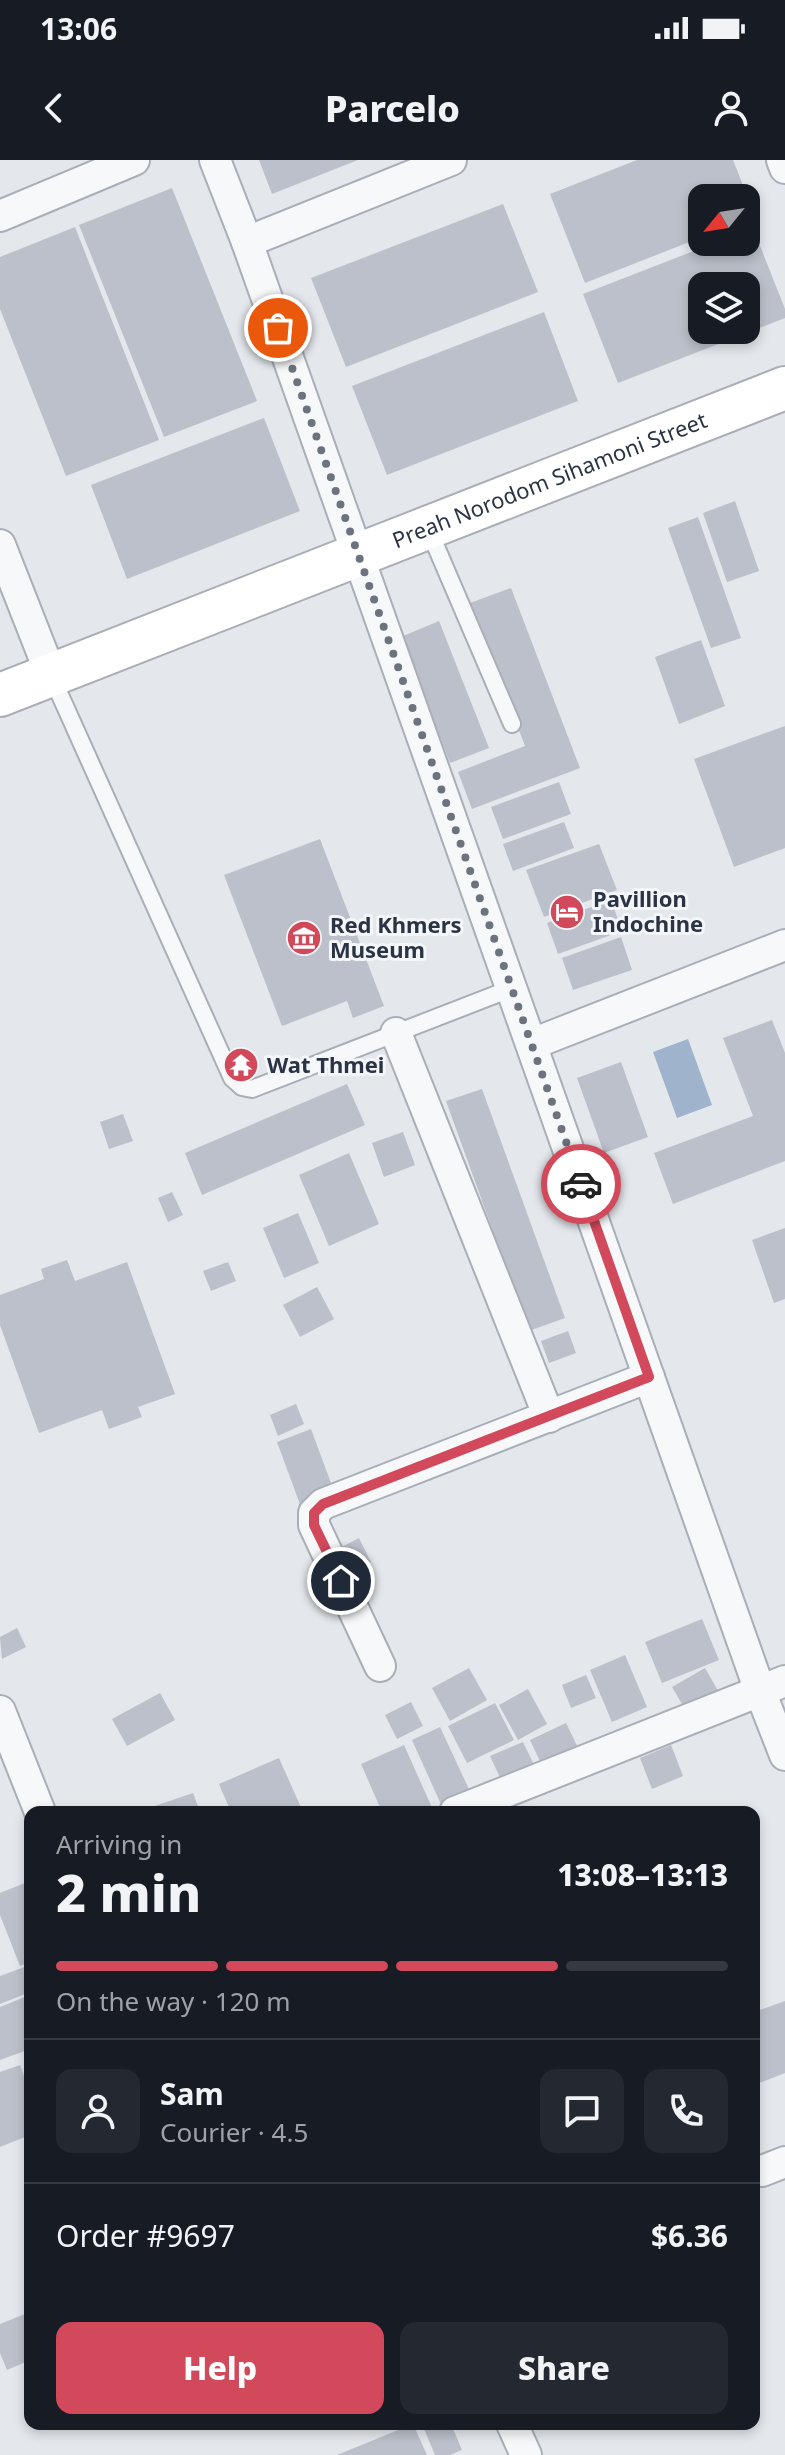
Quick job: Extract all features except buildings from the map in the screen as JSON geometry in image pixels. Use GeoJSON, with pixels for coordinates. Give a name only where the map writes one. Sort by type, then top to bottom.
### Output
{"type":"FeatureCollection","features":[{"type":"Feature","properties":{"kind":"main road","name":"Preah Norodom Sihamoni Street"},"geometry":{"type":"LineString","coordinates":[[0,695],[785,388]]}},
{"type":"Feature","properties":{"kind":"street"},"geometry":{"type":"LineString","coordinates":[[0,216],[134,160]]}},
{"type":"Feature","properties":{"kind":"street"},"geometry":{"type":"LineString","coordinates":[[215,160],[247,242],[649,1377],[772,1686],[785,1755]]}},
{"type":"Feature","properties":{"kind":"street"},"geometry":{"type":"LineString","coordinates":[[247,242],[451,160]]}},
{"type":"Feature","properties":{"kind":"street"},"geometry":{"type":"LineString","coordinates":[[782,160],[785,168]]}},
{"type":"Feature","properties":{"kind":"street"},"geometry":{"type":"LineString","coordinates":[[0,545],[51,675]]}},
{"type":"Feature","properties":{"kind":"street"},"geometry":{"type":"LineString","coordinates":[[532,1044],[785,945]]}},
{"type":"Feature","properties":{"kind":"street"},"geometry":{"type":"LineString","coordinates":[[396,1033],[549,1417]]}},
{"type":"Feature","properties":{"kind":"street"},"geometry":{"type":"LineString","coordinates":[[380,1666],[314,1525],[314,1513],[323,1504],[649,1377]]}},
{"type":"Feature","properties":{"kind":"street"},"geometry":{"type":"LineString","coordinates":[[470,1806],[772,1686]]}},
{"type":"Feature","properties":{"kind":"street"},"geometry":{"type":"LineString","coordinates":[[0,1711],[38,1806]]}},
{"type":"Feature","properties":{"kind":"street"},"geometry":{"type":"LineString","coordinates":[[515,2430],[526,2455]]}},
{"type":"Feature","properties":{"kind":"lane"},"geometry":{"type":"LineString","coordinates":[[427,527],[512,724]]}},
{"type":"Feature","properties":{"kind":"lane"},"geometry":{"type":"LineString","coordinates":[[51,675],[232,1078],[242,1087],[252,1089],[510,989]]}},
{"type":"Feature","properties":{"kind":"water"},"geometry":{"type":"Polygon","coordinates":[[[688,1039],[712,1105],[677,1118],[653,1052],[688,1039]]]}},
{"type":"Feature","properties":{"kind":"way so far"},"geometry":{"type":"LineString","coordinates":[[278,328],[581,1184]]}},
{"type":"Feature","properties":{"kind":"place","name":"Pavillion Indochine"},"geometry":{"type":"Point","coordinates":[567,912]}},
{"type":"Feature","properties":{"kind":"place","name":"Red Khmers Museum"},"geometry":{"type":"Point","coordinates":[304,938]}},
{"type":"Feature","properties":{"kind":"place","name":"Wat Thmei"},"geometry":{"type":"Point","coordinates":[241,1065]}},
{"type":"Feature","properties":{"kind":"route"},"geometry":{"type":"LineString","coordinates":[[341,1581],[314,1525],[314,1513],[323,1504],[649,1377],[581,1184]]}}]}
